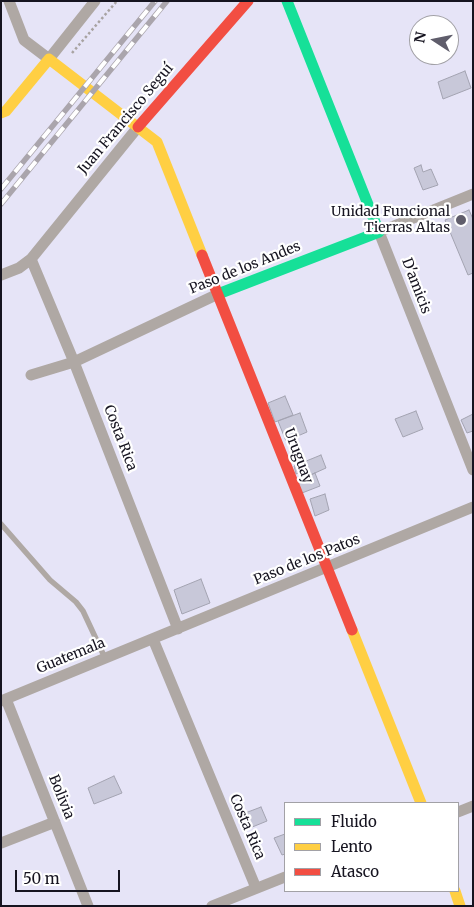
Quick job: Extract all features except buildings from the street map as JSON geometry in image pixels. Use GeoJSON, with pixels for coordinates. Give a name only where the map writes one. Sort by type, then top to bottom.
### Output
{"type":"FeatureCollection","features":[{"type":"Feature","properties":{"kind":"street"},"geometry":{"type":"LineString","coordinates":[[9,1],[24,40],[138,127]]}},
{"type":"Feature","properties":{"kind":"street"},"geometry":{"type":"LineString","coordinates":[[3,113],[95,1]]}},
{"type":"Feature","properties":{"kind":"street","name":"Juan Francisco Seguí"},"geometry":{"type":"LineString","coordinates":[[31,259],[138,127],[248,1]]}},
{"type":"Feature","properties":{"kind":"street","name":"D'amicis"},"geometry":{"type":"LineString","coordinates":[[290,2],[473,470]]}},
{"type":"Feature","properties":{"kind":"street","name":"Uruguay"},"geometry":{"type":"LineString","coordinates":[[138,127],[157,142],[421,802]]}},
{"type":"Feature","properties":{"kind":"street","name":"Paso de los Andes"},"geometry":{"type":"LineString","coordinates":[[31,374],[74,362],[218,294],[473,194]]}},
{"type":"Feature","properties":{"kind":"street"},"geometry":{"type":"LineString","coordinates":[[1,275],[19,268],[31,259]]}},
{"type":"Feature","properties":{"kind":"street","name":"Costa Rica"},"geometry":{"type":"LineString","coordinates":[[31,259],[74,362],[178,629]]}},
{"type":"Feature","properties":{"kind":"street","name":"Paso de los Patos"},"geometry":{"type":"LineString","coordinates":[[153,639],[473,507]]}},
{"type":"Feature","properties":{"kind":"street","name":"Costa Rica"},"geometry":{"type":"LineString","coordinates":[[153,639],[256,888]]}},
{"type":"Feature","properties":{"kind":"street","name":"Guatemala"},"geometry":{"type":"LineString","coordinates":[[3,700],[153,639]]}},
{"type":"Feature","properties":{"kind":"street","name":"Bolivia"},"geometry":{"type":"LineString","coordinates":[[3,700],[55,822],[88,906]]}},
{"type":"Feature","properties":{"kind":"street"},"geometry":{"type":"LineString","coordinates":[[459,812],[473,806]]}},
{"type":"Feature","properties":{"kind":"street"},"geometry":{"type":"LineString","coordinates":[[1,843],[55,822]]}},
{"type":"Feature","properties":{"kind":"street"},"geometry":{"type":"LineString","coordinates":[[212,906],[284,877]]}},
{"type":"Feature","properties":{"kind":"street"},"geometry":{"type":"LineString","coordinates":[[455,892],[460,906]]}},
{"type":"Feature","properties":{"kind":"lane"},"geometry":{"type":"LineString","coordinates":[[1,524],[50,580],[76,602],[83,611],[105,658]]}},
{"type":"Feature","properties":{"kind":"path"},"geometry":{"type":"LineString","coordinates":[[72,53],[117,1]]}},
{"type":"Feature","properties":{"kind":"railway"},"geometry":{"type":"LineString","coordinates":[[1,189],[155,1]]}},
{"type":"Feature","properties":{"kind":"railway"},"geometry":{"type":"LineString","coordinates":[[1,204],[167,1]]}},
{"type":"Feature","properties":{"kind":"traffic: fast"},"geometry":{"type":"LineString","coordinates":[[218,294],[379,232],[287,1]]}},
{"type":"Feature","properties":{"kind":"traffic: slow"},"geometry":{"type":"LineString","coordinates":[[1,113],[6,111],[49,59],[157,142],[202,255]]}},
{"type":"Feature","properties":{"kind":"traffic: slow"},"geometry":{"type":"LineString","coordinates":[[352,630],[421,802]]}},
{"type":"Feature","properties":{"kind":"traffic: slow"},"geometry":{"type":"LineString","coordinates":[[455,892],[460,906]]}},
{"type":"Feature","properties":{"kind":"traffic: jam"},"geometry":{"type":"LineString","coordinates":[[138,127],[248,1]]}},
{"type":"Feature","properties":{"kind":"traffic: jam"},"geometry":{"type":"LineString","coordinates":[[202,255],[352,630]]}},
{"type":"Feature","properties":{"kind":"place","name":"Unidad Funcional Tierras Altas"},"geometry":{"type":"Point","coordinates":[461,220]}}]}
